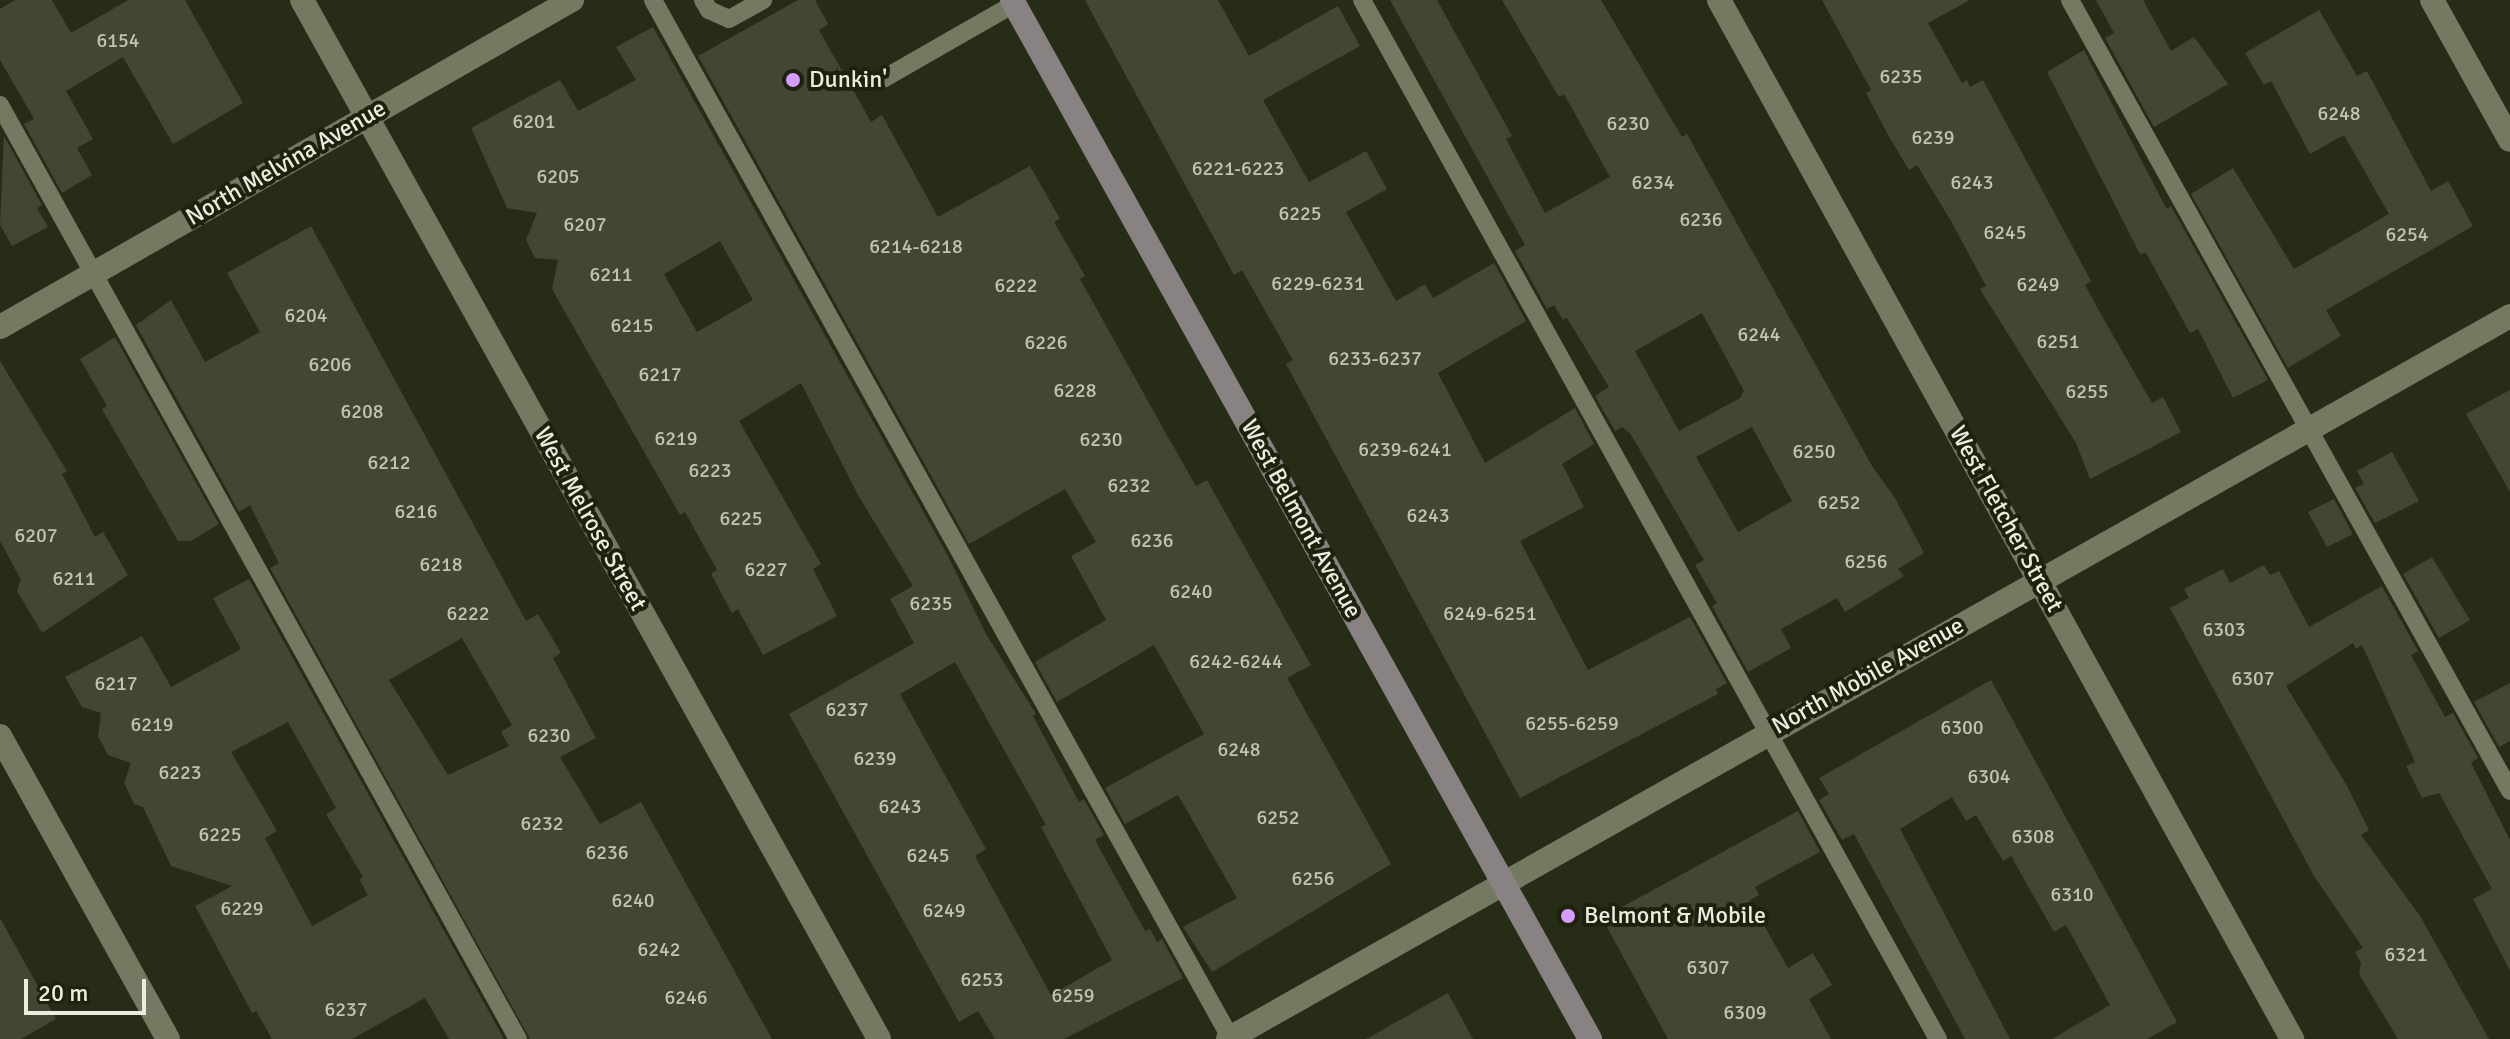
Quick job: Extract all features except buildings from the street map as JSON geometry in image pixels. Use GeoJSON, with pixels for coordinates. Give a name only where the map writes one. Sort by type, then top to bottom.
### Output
{"type":"FeatureCollection","features":[{"type":"Feature","properties":{"kind":"main road","name":"West Belmont Avenue"},"geometry":{"type":"LineString","coordinates":[[1013,2],[1590,1039]]}},
{"type":"Feature","properties":{"kind":"street","name":"West Melrose Street"},"geometry":{"type":"LineString","coordinates":[[302,0],[879,1039]]}},
{"type":"Feature","properties":{"kind":"street","name":"North Melvina Avenue"},"geometry":{"type":"LineString","coordinates":[[0,327],[572,0]]}},
{"type":"Feature","properties":{"kind":"street","name":"West Fletcher Street"},"geometry":{"type":"LineString","coordinates":[[1719,0],[2292,1039]]}},
{"type":"Feature","properties":{"kind":"street"},"geometry":{"type":"LineString","coordinates":[[2432,0],[2510,140]]}},
{"type":"Feature","properties":{"kind":"street","name":"North Mobile Avenue"},"geometry":{"type":"LineString","coordinates":[[1230,1039],[1502,882],[2510,316]]}},
{"type":"Feature","properties":{"kind":"street"},"geometry":{"type":"LineString","coordinates":[[0,736],[168,1039]]}},
{"type":"Feature","properties":{"kind":"lane"},"geometry":{"type":"LineString","coordinates":[[653,0],[1230,1039]]}},
{"type":"Feature","properties":{"kind":"lane"},"geometry":{"type":"LineString","coordinates":[[703,0],[709,10],[729,19],[763,0]]}},
{"type":"Feature","properties":{"kind":"lane"},"geometry":{"type":"LineString","coordinates":[[1362,0],[1938,1039]]}},
{"type":"Feature","properties":{"kind":"lane"},"geometry":{"type":"LineString","coordinates":[[2070,0],[2510,791]]}},
{"type":"Feature","properties":{"kind":"lane"},"geometry":{"type":"LineString","coordinates":[[883,79],[1013,2]]}},
{"type":"Feature","properties":{"kind":"lane"},"geometry":{"type":"LineString","coordinates":[[0,105],[518,1039]]}},
{"type":"Feature","properties":{"kind":"place","name":"Dunkin'"},"geometry":{"type":"Point","coordinates":[793,80]}},
{"type":"Feature","properties":{"kind":"place","name":"Belmont & Mobile"},"geometry":{"type":"Point","coordinates":[1568,916]}}]}
